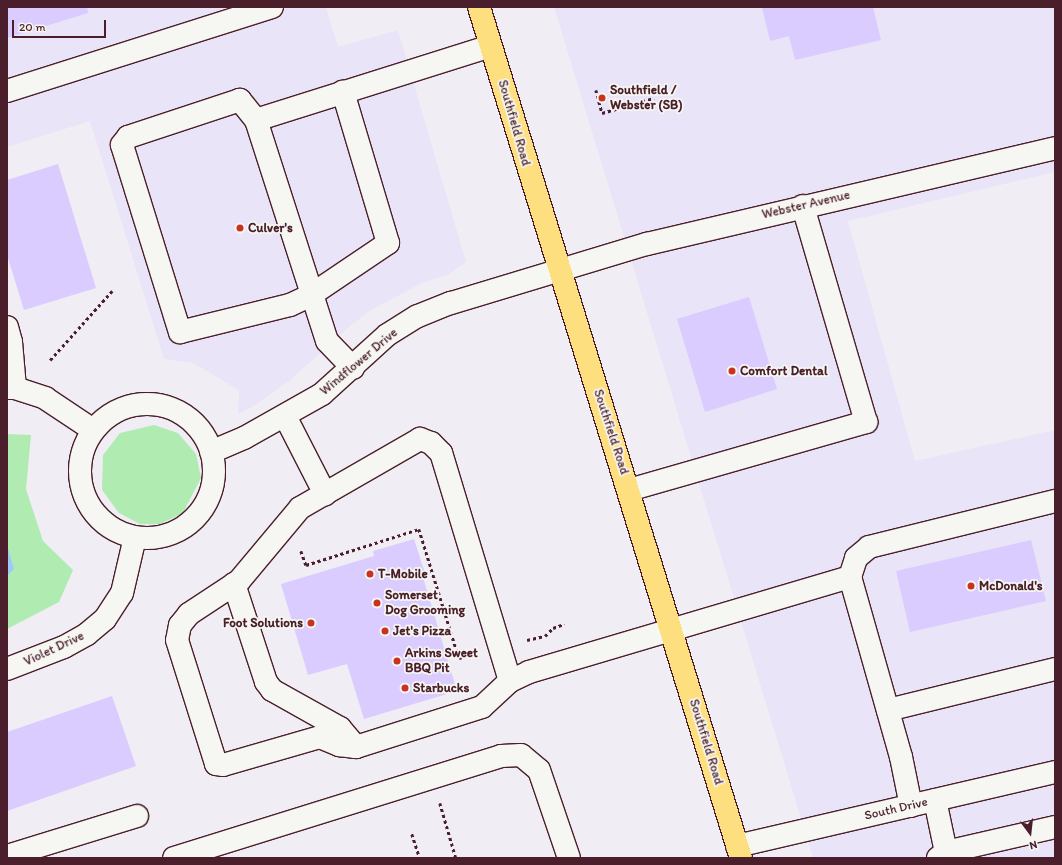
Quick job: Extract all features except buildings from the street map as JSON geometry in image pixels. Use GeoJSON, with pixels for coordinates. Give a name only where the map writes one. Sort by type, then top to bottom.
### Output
{"type":"FeatureCollection","features":[{"type":"Feature","properties":{"kind":"main road","name":"Southfield Road"},"geometry":{"type":"LineString","coordinates":[[479,7],[559,271],[673,632],[739,852]]}},
{"type":"Feature","properties":{"kind":"street"},"geometry":{"type":"LineString","coordinates":[[7,91],[222,14],[272,7]]}},
{"type":"Feature","properties":{"kind":"street"},"geometry":{"type":"LineString","coordinates":[[256,120],[491,46]]}},
{"type":"Feature","properties":{"kind":"street"},"geometry":{"type":"LineString","coordinates":[[343,92],[388,244],[311,296],[290,305],[180,332],[122,145],[128,137],[240,100],[256,120],[311,296],[327,341],[353,368]]}},
{"type":"Feature","properties":{"kind":"street","name":"Webster Avenue"},"geometry":{"type":"LineString","coordinates":[[559,271],[647,244],[802,206],[1055,148]]}},
{"type":"Feature","properties":{"kind":"street"},"geometry":{"type":"LineString","coordinates":[[629,490],[866,422],[802,206]]}},
{"type":"Feature","properties":{"kind":"street","name":"Windflower Drive"},"geometry":{"type":"LineString","coordinates":[[211,452],[244,438],[322,394],[353,368],[387,335],[418,316],[451,303],[559,271]]}},
{"type":"Feature","properties":{"kind":"street"},"geometry":{"type":"LineString","coordinates":[[7,327],[11,342],[11,388],[45,398],[94,430]]}},
{"type":"Feature","properties":{"kind":"street"},"geometry":{"type":"LineString","coordinates":[[154,404],[176,410],[195,424],[211,452],[214,471],[213,486],[205,506],[190,522],[172,534],[150,538],[135,537],[109,526],[93,511],[83,492],[80,470],[83,449],[94,430],[110,414],[132,405],[154,404]]}},
{"type":"Feature","properties":{"kind":"street"},"geometry":{"type":"LineString","coordinates":[[285,416],[325,494]]}},
{"type":"Feature","properties":{"kind":"street"},"geometry":{"type":"LineString","coordinates":[[510,681],[441,453],[431,443],[420,439],[300,508],[234,584],[190,614],[180,625],[177,640],[216,764],[223,765],[320,737],[339,745],[356,746],[482,707],[510,681],[529,672],[673,632],[850,578]]}},
{"type":"Feature","properties":{"kind":"street"},"geometry":{"type":"LineString","coordinates":[[911,806],[888,710],[850,578],[856,558],[869,547],[1055,501]]}},
{"type":"Feature","properties":{"kind":"street","name":"Violet Drive"},"geometry":{"type":"LineString","coordinates":[[7,669],[64,647],[87,634],[105,619],[122,593],[135,537]]}},
{"type":"Feature","properties":{"kind":"street"},"geometry":{"type":"LineString","coordinates":[[234,584],[266,682],[272,690],[340,728],[356,746]]}},
{"type":"Feature","properties":{"kind":"street"},"geometry":{"type":"LineString","coordinates":[[888,710],[1055,669]]}},
{"type":"Feature","properties":{"kind":"street"},"geometry":{"type":"LineString","coordinates":[[174,858],[501,756],[521,755],[539,770],[569,858]]}},
{"type":"Feature","properties":{"kind":"street","name":"South Drive"},"geometry":{"type":"LineString","coordinates":[[739,852],[911,806],[1055,772]]}},
{"type":"Feature","properties":{"kind":"street"},"geometry":{"type":"LineString","coordinates":[[935,800],[942,855],[1055,827]]}},
{"type":"Feature","properties":{"kind":"street"},"geometry":{"type":"LineString","coordinates":[[7,856],[137,816]]}},
{"type":"Feature","properties":{"kind":"path"},"geometry":{"type":"LineString","coordinates":[[596,90],[602,113],[654,98]]}},
{"type":"Feature","properties":{"kind":"path"},"geometry":{"type":"LineString","coordinates":[[50,360],[112,291]]}},
{"type":"Feature","properties":{"kind":"path"},"geometry":{"type":"LineString","coordinates":[[299,546],[306,565],[419,529],[460,658],[480,652]]}},
{"type":"Feature","properties":{"kind":"path"},"geometry":{"type":"LineString","coordinates":[[525,641],[544,636],[553,628],[564,624]]}},
{"type":"Feature","properties":{"kind":"path"},"geometry":{"type":"LineString","coordinates":[[433,778],[456,858]]}},
{"type":"Feature","properties":{"kind":"path"},"geometry":{"type":"LineString","coordinates":[[412,834],[420,858]]}},
{"type":"Feature","properties":{"kind":"shaded area"},"geometry":{"type":"Polygon","coordinates":[[[7,7],[326,7],[338,47],[398,30],[466,262],[449,274],[422,283],[371,310],[351,325],[289,381],[252,407],[238,414],[239,390],[193,363],[164,359],[90,121],[7,147],[7,7]]]}},
{"type":"Feature","properties":{"kind":"shaded area"},"geometry":{"type":"Polygon","coordinates":[[[554,7],[1055,7],[1055,172],[848,221],[915,461],[1055,430],[1055,858],[813,858],[554,7]]]}},
{"type":"Feature","properties":{"kind":"green space"},"geometry":{"type":"Polygon","coordinates":[[[154,425],[178,433],[196,454],[201,478],[183,513],[160,524],[140,524],[119,513],[102,490],[103,455],[120,433],[154,425]]]}},
{"type":"Feature","properties":{"kind":"green space"},"geometry":{"type":"Polygon","coordinates":[[[7,434],[31,435],[26,489],[43,541],[73,570],[59,602],[7,629],[7,434]]]}},
{"type":"Feature","properties":{"kind":"water"},"geometry":{"type":"Polygon","coordinates":[[[7,545],[14,569],[7,576],[7,545]]]}},
{"type":"Feature","properties":{"kind":"place","name":"Southfield / Webster (SB)"},"geometry":{"type":"Point","coordinates":[602,98]}},
{"type":"Feature","properties":{"kind":"place","name":"Culver's"},"geometry":{"type":"Point","coordinates":[240,228]}},
{"type":"Feature","properties":{"kind":"place","name":"Comfort Dental"},"geometry":{"type":"Point","coordinates":[732,371]}},
{"type":"Feature","properties":{"kind":"place","name":"T-Mobile"},"geometry":{"type":"Point","coordinates":[370,574]}},
{"type":"Feature","properties":{"kind":"place","name":"McDonald's"},"geometry":{"type":"Point","coordinates":[971,586]}},
{"type":"Feature","properties":{"kind":"place","name":"Somerset Dog Grooming"},"geometry":{"type":"Point","coordinates":[377,603]}},
{"type":"Feature","properties":{"kind":"place","name":"Foot Solutions"},"geometry":{"type":"Point","coordinates":[311,623]}},
{"type":"Feature","properties":{"kind":"place","name":"Jet's Pizza"},"geometry":{"type":"Point","coordinates":[385,631]}},
{"type":"Feature","properties":{"kind":"place","name":"Arkins Sweet BBQ Pit"},"geometry":{"type":"Point","coordinates":[397,661]}},
{"type":"Feature","properties":{"kind":"place","name":"Starbucks"},"geometry":{"type":"Point","coordinates":[405,688]}}]}
